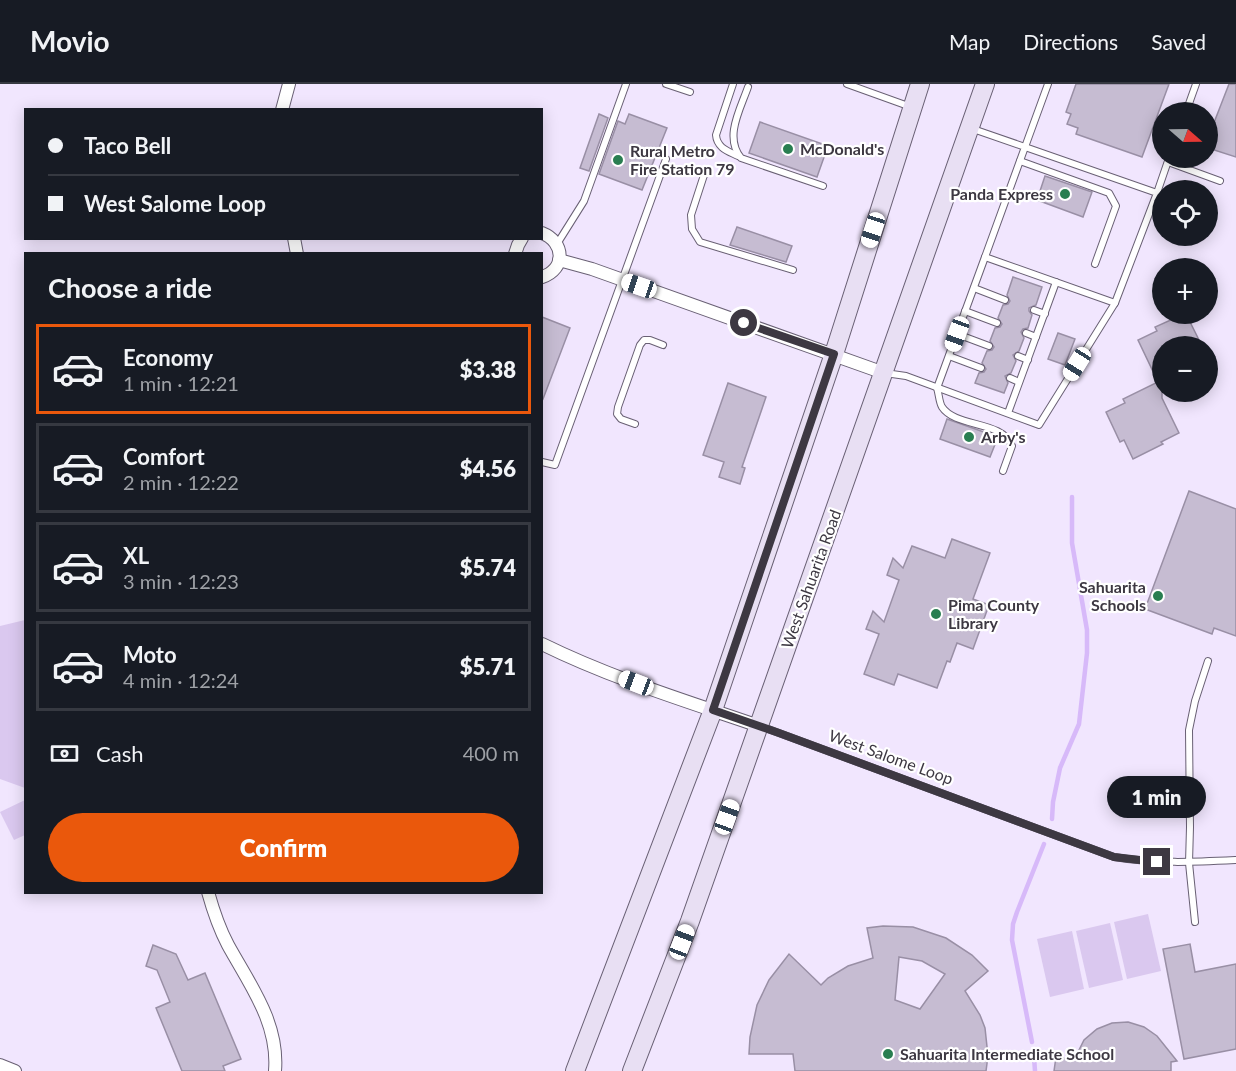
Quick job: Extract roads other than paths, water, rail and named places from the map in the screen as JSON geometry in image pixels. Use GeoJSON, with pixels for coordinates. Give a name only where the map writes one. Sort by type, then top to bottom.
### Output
{"type":"FeatureCollection","features":[{"type":"Feature","properties":{"kind":"main road"},"geometry":{"type":"LineString","coordinates":[[575,1071],[713,710],[834,354],[920,84]]}},
{"type":"Feature","properties":{"kind":"main road","name":"West Sahuarita Road"},"geometry":{"type":"LineString","coordinates":[[632,1071],[690,921],[985,84]]}},
{"type":"Feature","properties":{"kind":"street"},"geometry":{"type":"LineString","coordinates":[[283,108],[289,84]]}},
{"type":"Feature","properties":{"kind":"street"},"geometry":{"type":"LineString","coordinates":[[543,234],[556,244],[560,253],[559,260],[551,273],[543,277]]}},
{"type":"Feature","properties":{"kind":"street"},"geometry":{"type":"LineString","coordinates":[[559,260],[592,269],[884,373]]}},
{"type":"Feature","properties":{"kind":"street","name":"West Salome Loop"},"geometry":{"type":"LineString","coordinates":[[543,644],[576,661],[759,726]]}},
{"type":"Feature","properties":{"kind":"street"},"geometry":{"type":"LineString","coordinates":[[209,894],[227,943],[257,995],[272,1031],[275,1071]]}},
{"type":"Feature","properties":{"kind":"street"},"geometry":{"type":"LineString","coordinates":[[0,1065],[15,1071]]}},
{"type":"Feature","properties":{"kind":"lane"},"geometry":{"type":"LineString","coordinates":[[556,244],[584,201],[626,84]]}},
{"type":"Feature","properties":{"kind":"lane"},"geometry":{"type":"LineString","coordinates":[[666,84],[690,92]]}},
{"type":"Feature","properties":{"kind":"lane"},"geometry":{"type":"LineString","coordinates":[[734,84],[716,135],[722,148],[741,158],[823,186]]}},
{"type":"Feature","properties":{"kind":"lane"},"geometry":{"type":"LineString","coordinates":[[847,84],[912,107]]}},
{"type":"Feature","properties":{"kind":"lane"},"geometry":{"type":"LineString","coordinates":[[868,92],[871,84]]}},
{"type":"Feature","properties":{"kind":"lane"},"geometry":{"type":"LineString","coordinates":[[1003,471],[1012,446],[1009,438],[947,413],[940,404],[937,388],[1048,84]]}},
{"type":"Feature","properties":{"kind":"lane"},"geometry":{"type":"LineString","coordinates":[[1190,102],[1196,84]]}},
{"type":"Feature","properties":{"kind":"lane"},"geometry":{"type":"LineString","coordinates":[[741,158],[734,148],[732,133],[748,87]]}},
{"type":"Feature","properties":{"kind":"lane"},"geometry":{"type":"LineString","coordinates":[[969,128],[1152,191]]}},
{"type":"Feature","properties":{"kind":"lane"},"geometry":{"type":"LineString","coordinates":[[543,462],[555,465],[666,159]]}},
{"type":"Feature","properties":{"kind":"lane"},"geometry":{"type":"LineString","coordinates":[[1020,161],[1110,193],[1116,206],[1095,264]]}},
{"type":"Feature","properties":{"kind":"lane"},"geometry":{"type":"LineString","coordinates":[[1188,168],[1220,181]]}},
{"type":"Feature","properties":{"kind":"lane"},"geometry":{"type":"LineString","coordinates":[[705,172],[691,214],[692,229],[700,242],[793,270]]}},
{"type":"Feature","properties":{"kind":"lane"},"geometry":{"type":"LineString","coordinates":[[884,373],[906,376],[1039,425],[1115,303],[1152,206]]}},
{"type":"Feature","properties":{"kind":"lane"},"geometry":{"type":"LineString","coordinates":[[985,257],[1115,303]]}},
{"type":"Feature","properties":{"kind":"lane"},"geometry":{"type":"LineString","coordinates":[[1008,413],[1056,282]]}},
{"type":"Feature","properties":{"kind":"lane"},"geometry":{"type":"LineString","coordinates":[[974,288],[1005,300]]}},
{"type":"Feature","properties":{"kind":"lane"},"geometry":{"type":"LineString","coordinates":[[1034,310],[1045,314]]}},
{"type":"Feature","properties":{"kind":"lane"},"geometry":{"type":"LineString","coordinates":[[965,311],[997,322]]}},
{"type":"Feature","properties":{"kind":"lane"},"geometry":{"type":"LineString","coordinates":[[1026,333],[1036,337]]}},
{"type":"Feature","properties":{"kind":"lane"},"geometry":{"type":"LineString","coordinates":[[957,334],[989,346]]}},
{"type":"Feature","properties":{"kind":"lane"},"geometry":{"type":"LineString","coordinates":[[636,424],[621,419],[617,414],[618,407],[640,345],[644,340],[650,340],[663,345]]}},
{"type":"Feature","properties":{"kind":"lane"},"geometry":{"type":"LineString","coordinates":[[949,356],[981,368]]}},
{"type":"Feature","properties":{"kind":"lane"},"geometry":{"type":"LineString","coordinates":[[1017,356],[1028,360]]}},
{"type":"Feature","properties":{"kind":"lane"},"geometry":{"type":"LineString","coordinates":[[1010,378],[1019,382]]}},
{"type":"Feature","properties":{"kind":"lane"},"geometry":{"type":"LineString","coordinates":[[1195,922],[1189,863],[1189,729],[1195,701],[1209,661]]}},
{"type":"Feature","properties":{"kind":"lane","name":"West Salome Loop"},"geometry":{"type":"LineString","coordinates":[[759,726],[1114,857],[1141,861],[1189,863],[1236,860]]}},
{"type":"Feature","properties":{"kind":"waterway"},"geometry":{"type":"LineString","coordinates":[[1052,819],[1060,768],[1079,724],[1087,653],[1087,630],[1072,543],[1072,497]]}},
{"type":"Feature","properties":{"kind":"waterway"},"geometry":{"type":"LineString","coordinates":[[1032,1042],[1012,940],[1013,924],[1044,844]]}},
{"type":"Feature","properties":{"kind":"waterway"},"geometry":{"type":"LineString","coordinates":[[1034,1057],[1035,1071]]}},
{"type":"Feature","properties":{"kind":"place","name":"McDonald's"},"geometry":{"type":"Point","coordinates":[788,149]}},
{"type":"Feature","properties":{"kind":"place","name":"Rural Metro Fire Station 79"},"geometry":{"type":"Point","coordinates":[618,160]}},
{"type":"Feature","properties":{"kind":"place","name":"Panda Express"},"geometry":{"type":"Point","coordinates":[1065,194]}},
{"type":"Feature","properties":{"kind":"place","name":"Arby's"},"geometry":{"type":"Point","coordinates":[969,437]}},
{"type":"Feature","properties":{"kind":"place","name":"Sahuarita Schools"},"geometry":{"type":"Point","coordinates":[1158,596]}},
{"type":"Feature","properties":{"kind":"place","name":"Pima County Library"},"geometry":{"type":"Point","coordinates":[936,614]}},
{"type":"Feature","properties":{"kind":"place","name":"Sahuarita Intermediate School"},"geometry":{"type":"Point","coordinates":[888,1054]}}]}
